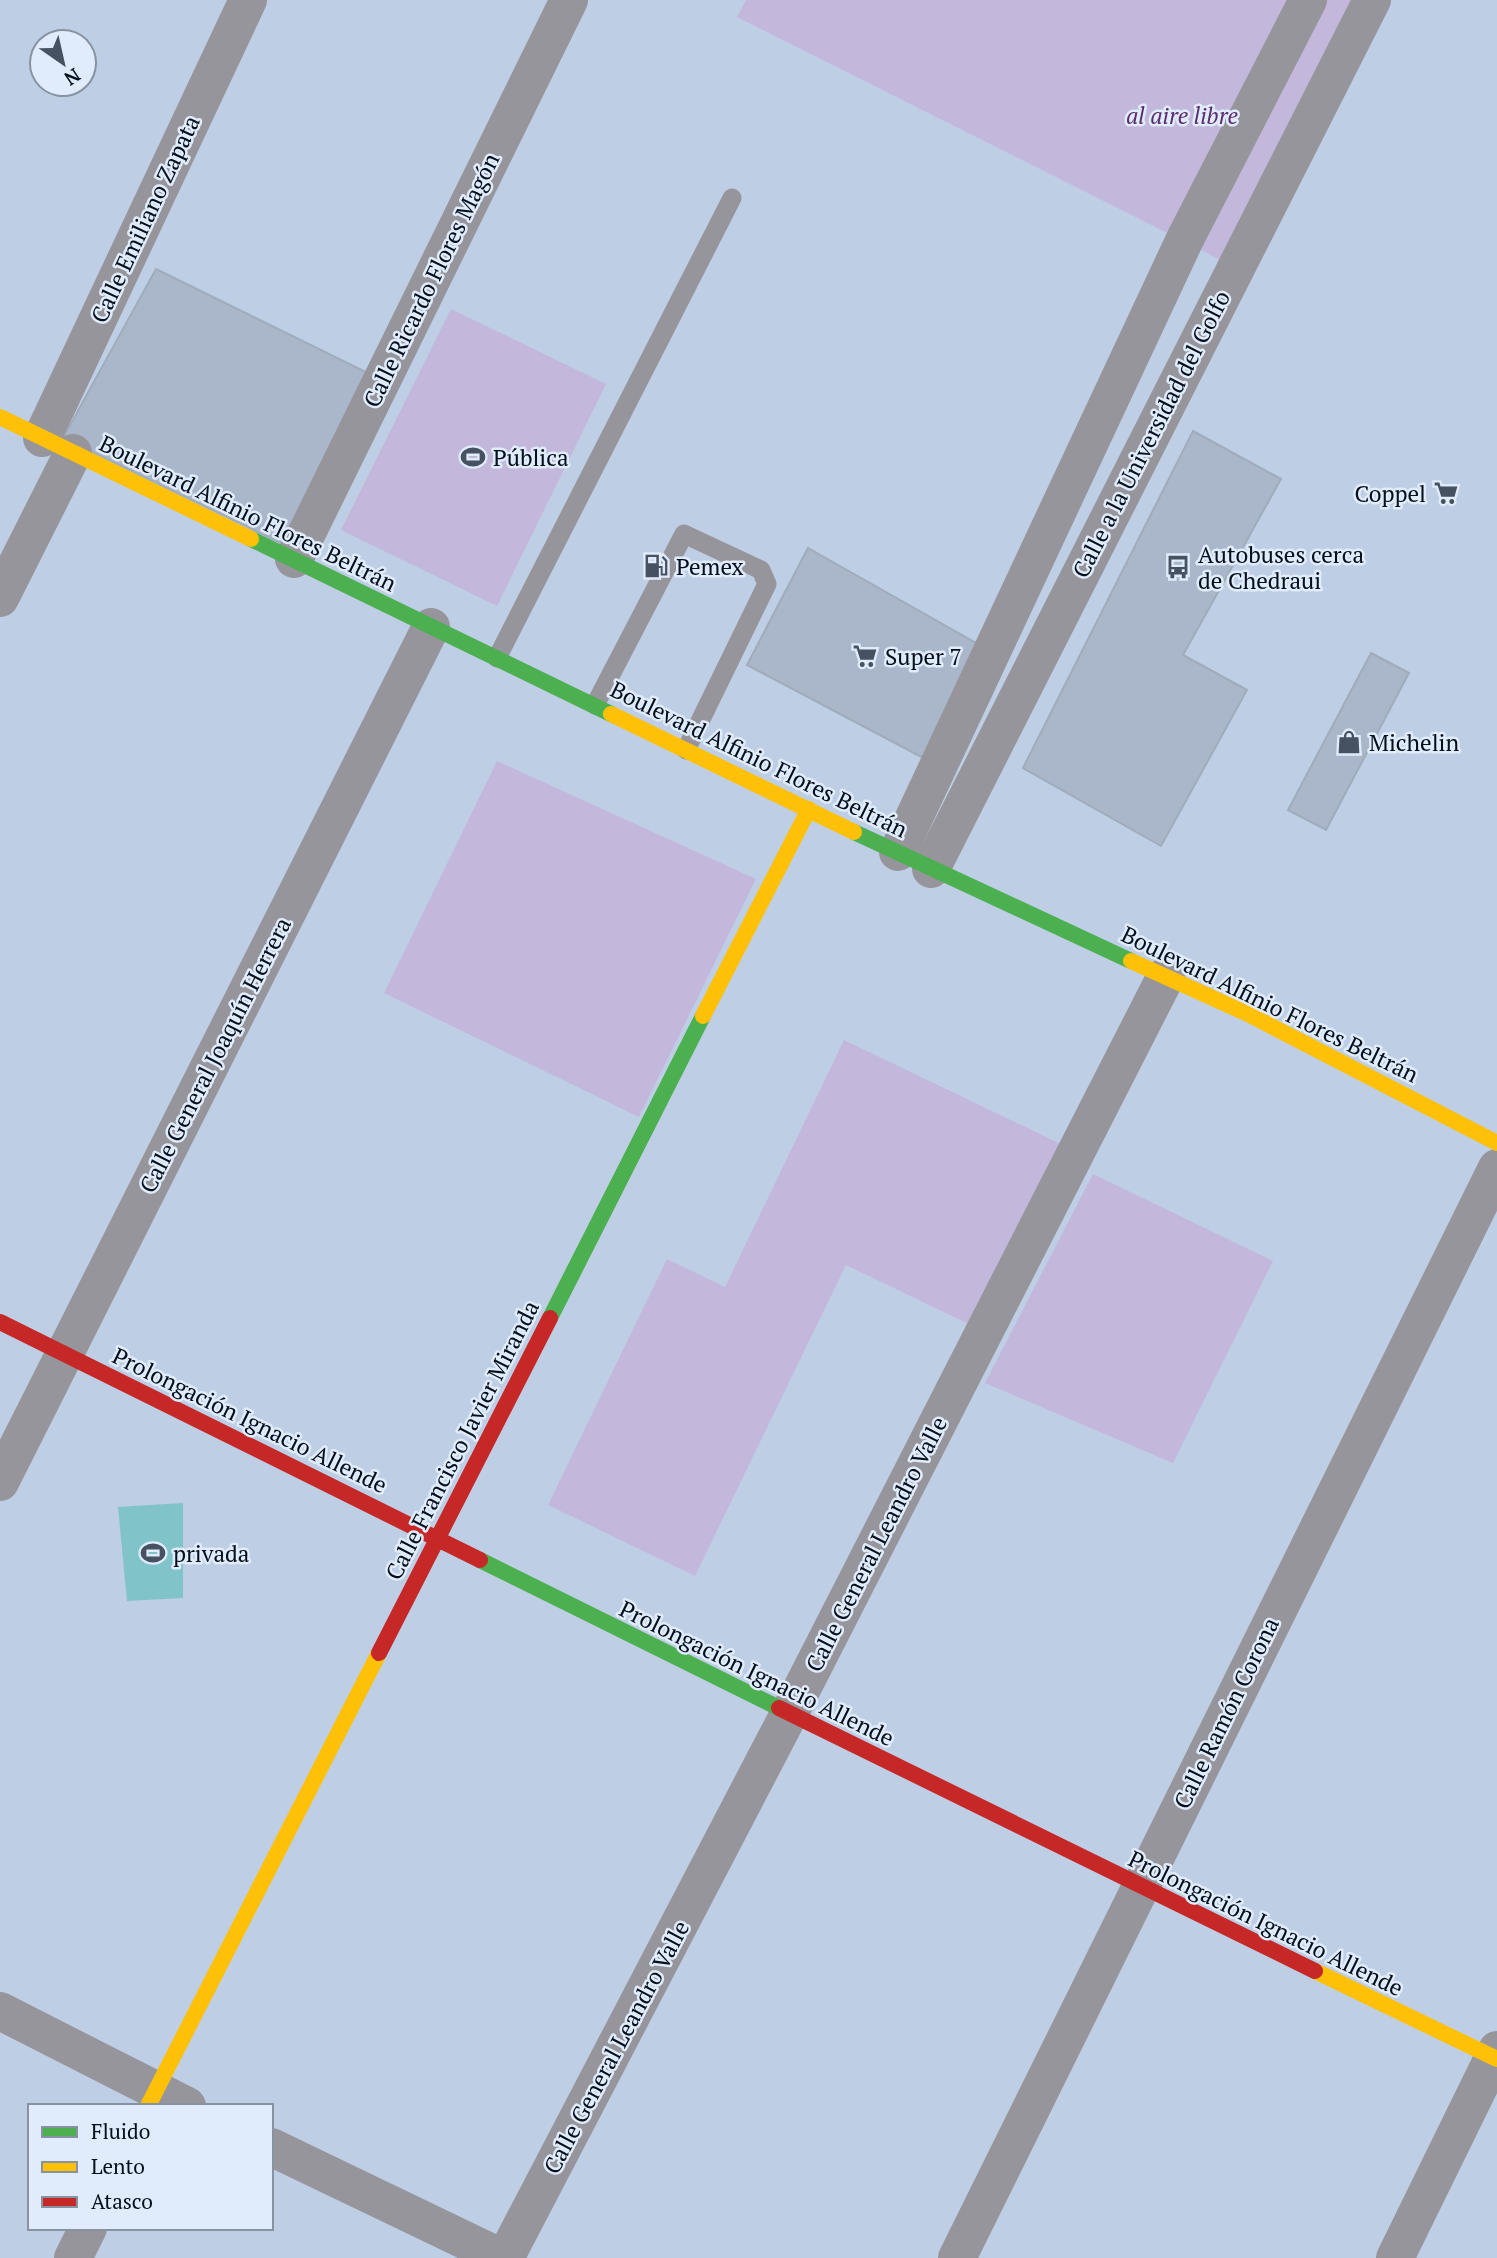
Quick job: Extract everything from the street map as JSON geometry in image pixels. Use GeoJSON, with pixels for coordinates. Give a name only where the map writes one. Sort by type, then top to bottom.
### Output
{"type":"FeatureCollection","features":[{"type":"Feature","properties":{"kind":"street","name":"Calle Emiliano Zapata"},"geometry":{"type":"LineString","coordinates":[[0,597],[57,445],[248,0]]}},
{"type":"Feature","properties":{"kind":"street","name":"Calle Ricardo Flores Magón"},"geometry":{"type":"LineString","coordinates":[[294,559],[569,0]]}},
{"type":"Feature","properties":{"kind":"street","name":"Calle a la Universidad del Golfo"},"geometry":{"type":"LineString","coordinates":[[914,860],[1185,239],[1308,0]]}},
{"type":"Feature","properties":{"kind":"street","name":"Calle a la Universidad del Golfo"},"geometry":{"type":"LineString","coordinates":[[914,860],[1236,268],[1372,0]]}},
{"type":"Feature","properties":{"kind":"street"},"geometry":{"type":"LineString","coordinates":[[1185,239],[1236,268]]}},
{"type":"Feature","properties":{"kind":"street","name":"Boulevard Alfinio Flores Beltrán"},"geometry":{"type":"LineString","coordinates":[[0,417],[914,860],[1248,1014],[1497,1143]]}},
{"type":"Feature","properties":{"kind":"street","name":"Calle General Joaquín Herrera"},"geometry":{"type":"LineString","coordinates":[[0,1482],[431,627]]}},
{"type":"Feature","properties":{"kind":"street","name":"Calle Francisco Javier Miranda"},"geometry":{"type":"LineString","coordinates":[[163,2101],[437,1539],[810,809]]}},
{"type":"Feature","properties":{"kind":"street","name":"Calle General Leandro Valle"},"geometry":{"type":"LineString","coordinates":[[504,2258],[789,1714],[1166,976]]}},
{"type":"Feature","properties":{"kind":"street","name":"Calle Ramón Corona"},"geometry":{"type":"LineString","coordinates":[[957,2258],[1497,1168]]}},
{"type":"Feature","properties":{"kind":"street","name":"Prolongación Ignacio Allende"},"geometry":{"type":"LineString","coordinates":[[0,1322],[1140,1887],[1496,2055]]}},
{"type":"Feature","properties":{"kind":"street"},"geometry":{"type":"LineString","coordinates":[[0,2011],[163,2101]]}},
{"type":"Feature","properties":{"kind":"street"},"geometry":{"type":"LineString","coordinates":[[1395,2258],[1496,2055]]}},
{"type":"Feature","properties":{"kind":"street"},"geometry":{"type":"LineString","coordinates":[[273,2148],[504,2258]]}},
{"type":"Feature","properties":{"kind":"street"},"geometry":{"type":"LineString","coordinates":[[73,2258],[87,2230]]}},
{"type":"Feature","properties":{"kind":"lane"},"geometry":{"type":"LineString","coordinates":[[497,658],[732,198]]}},
{"type":"Feature","properties":{"kind":"lane"},"geometry":{"type":"LineString","coordinates":[[595,705],[684,534],[761,570],[767,584],[686,750]]}},
{"type":"Feature","properties":{"kind":"green space","name":"al aire libre"},"geometry":{"type":"Polygon","coordinates":[[[746,0],[1367,0],[1233,266],[737,17],[746,0]]]}},
{"type":"Feature","properties":{"kind":"green space","name":"Pública"},"geometry":{"type":"Polygon","coordinates":[[[451,309],[606,384],[497,606],[341,530],[451,309]]]}},
{"type":"Feature","properties":{"kind":"green space"},"geometry":{"type":"Polygon","coordinates":[[[497,761],[756,879],[639,1117],[384,993],[497,761]]]}},
{"type":"Feature","properties":{"kind":"green space"},"geometry":{"type":"Polygon","coordinates":[[[844,1040],[1069,1148],[981,1330],[846,1265],[695,1576],[548,1505],[667,1259],[725,1287],[844,1040]]]}},
{"type":"Feature","properties":{"kind":"green space"},"geometry":{"type":"Polygon","coordinates":[[[1093,1174],[1273,1261],[1173,1463],[985,1383],[1093,1174]]]}},
{"type":"Feature","properties":{"kind":"shaded area","name":"privada"},"geometry":{"type":"Polygon","coordinates":[[[183,1503],[183,1598],[127,1601],[118,1507],[183,1503]]]}},
{"type":"Feature","properties":{"kind":"building"},"geometry":{"type":"Polygon","coordinates":[[[156,269],[380,379],[293,549],[63,438],[156,269]]]}},
{"type":"Feature","properties":{"kind":"building","name":"Autobuses cerca de Chedraui"},"geometry":{"type":"Polygon","coordinates":[[[1193,431],[1281,479],[1183,655],[1247,690],[1161,846],[1023,768],[1193,431]]]}},
{"type":"Feature","properties":{"kind":"building","name":"Super 7"},"geometry":{"type":"Polygon","coordinates":[[[808,548],[983,647],[931,762],[747,665],[808,548]]]}},
{"type":"Feature","properties":{"kind":"building","name":"Michelin"},"geometry":{"type":"Polygon","coordinates":[[[1371,653],[1409,673],[1326,830],[1288,810],[1371,653]]]}},
{"type":"Feature","properties":{"kind":"traffic: fast"},"geometry":{"type":"LineString","coordinates":[[251,539],[611,714]]}},
{"type":"Feature","properties":{"kind":"traffic: fast"},"geometry":{"type":"LineString","coordinates":[[854,832],[1131,961]]}},
{"type":"Feature","properties":{"kind":"traffic: fast"},"geometry":{"type":"LineString","coordinates":[[550,1318],[703,1016]]}},
{"type":"Feature","properties":{"kind":"traffic: fast"},"geometry":{"type":"LineString","coordinates":[[480,1560],[779,1708]]}},
{"type":"Feature","properties":{"kind":"traffic: slow"},"geometry":{"type":"LineString","coordinates":[[0,417],[251,539]]}},
{"type":"Feature","properties":{"kind":"traffic: slow"},"geometry":{"type":"LineString","coordinates":[[611,714],[854,832]]}},
{"type":"Feature","properties":{"kind":"traffic: slow"},"geometry":{"type":"LineString","coordinates":[[703,1016],[809,809]]}},
{"type":"Feature","properties":{"kind":"traffic: slow"},"geometry":{"type":"LineString","coordinates":[[1131,961],[1248,1014],[1497,1143]]}},
{"type":"Feature","properties":{"kind":"traffic: slow"},"geometry":{"type":"LineString","coordinates":[[149,2104],[379,1653]]}},
{"type":"Feature","properties":{"kind":"traffic: slow"},"geometry":{"type":"LineString","coordinates":[[1315,1971],[1497,2059]]}},
{"type":"Feature","properties":{"kind":"traffic: jam"},"geometry":{"type":"LineString","coordinates":[[379,1653],[550,1318]]}},
{"type":"Feature","properties":{"kind":"traffic: jam"},"geometry":{"type":"LineString","coordinates":[[0,1322],[480,1560]]}},
{"type":"Feature","properties":{"kind":"traffic: jam"},"geometry":{"type":"LineString","coordinates":[[779,1708],[1315,1971]]}},
{"type":"Feature","properties":{"kind":"place","name":"Pública"},"geometry":{"type":"Point","coordinates":[473,457]}},
{"type":"Feature","properties":{"kind":"place","name":"Coppel"},"geometry":{"type":"Point","coordinates":[1446,493]}},
{"type":"Feature","properties":{"kind":"place","name":"Pemex"},"geometry":{"type":"Point","coordinates":[656,566]}},
{"type":"Feature","properties":{"kind":"place","name":"Autobuses cerca de Chedraui"},"geometry":{"type":"Point","coordinates":[1178,567]}},
{"type":"Feature","properties":{"kind":"place","name":"Super 7"},"geometry":{"type":"Point","coordinates":[865,656]}},
{"type":"Feature","properties":{"kind":"place","name":"Michelin"},"geometry":{"type":"Point","coordinates":[1349,742]}},
{"type":"Feature","properties":{"kind":"place","name":"privada"},"geometry":{"type":"Point","coordinates":[153,1553]}}]}
